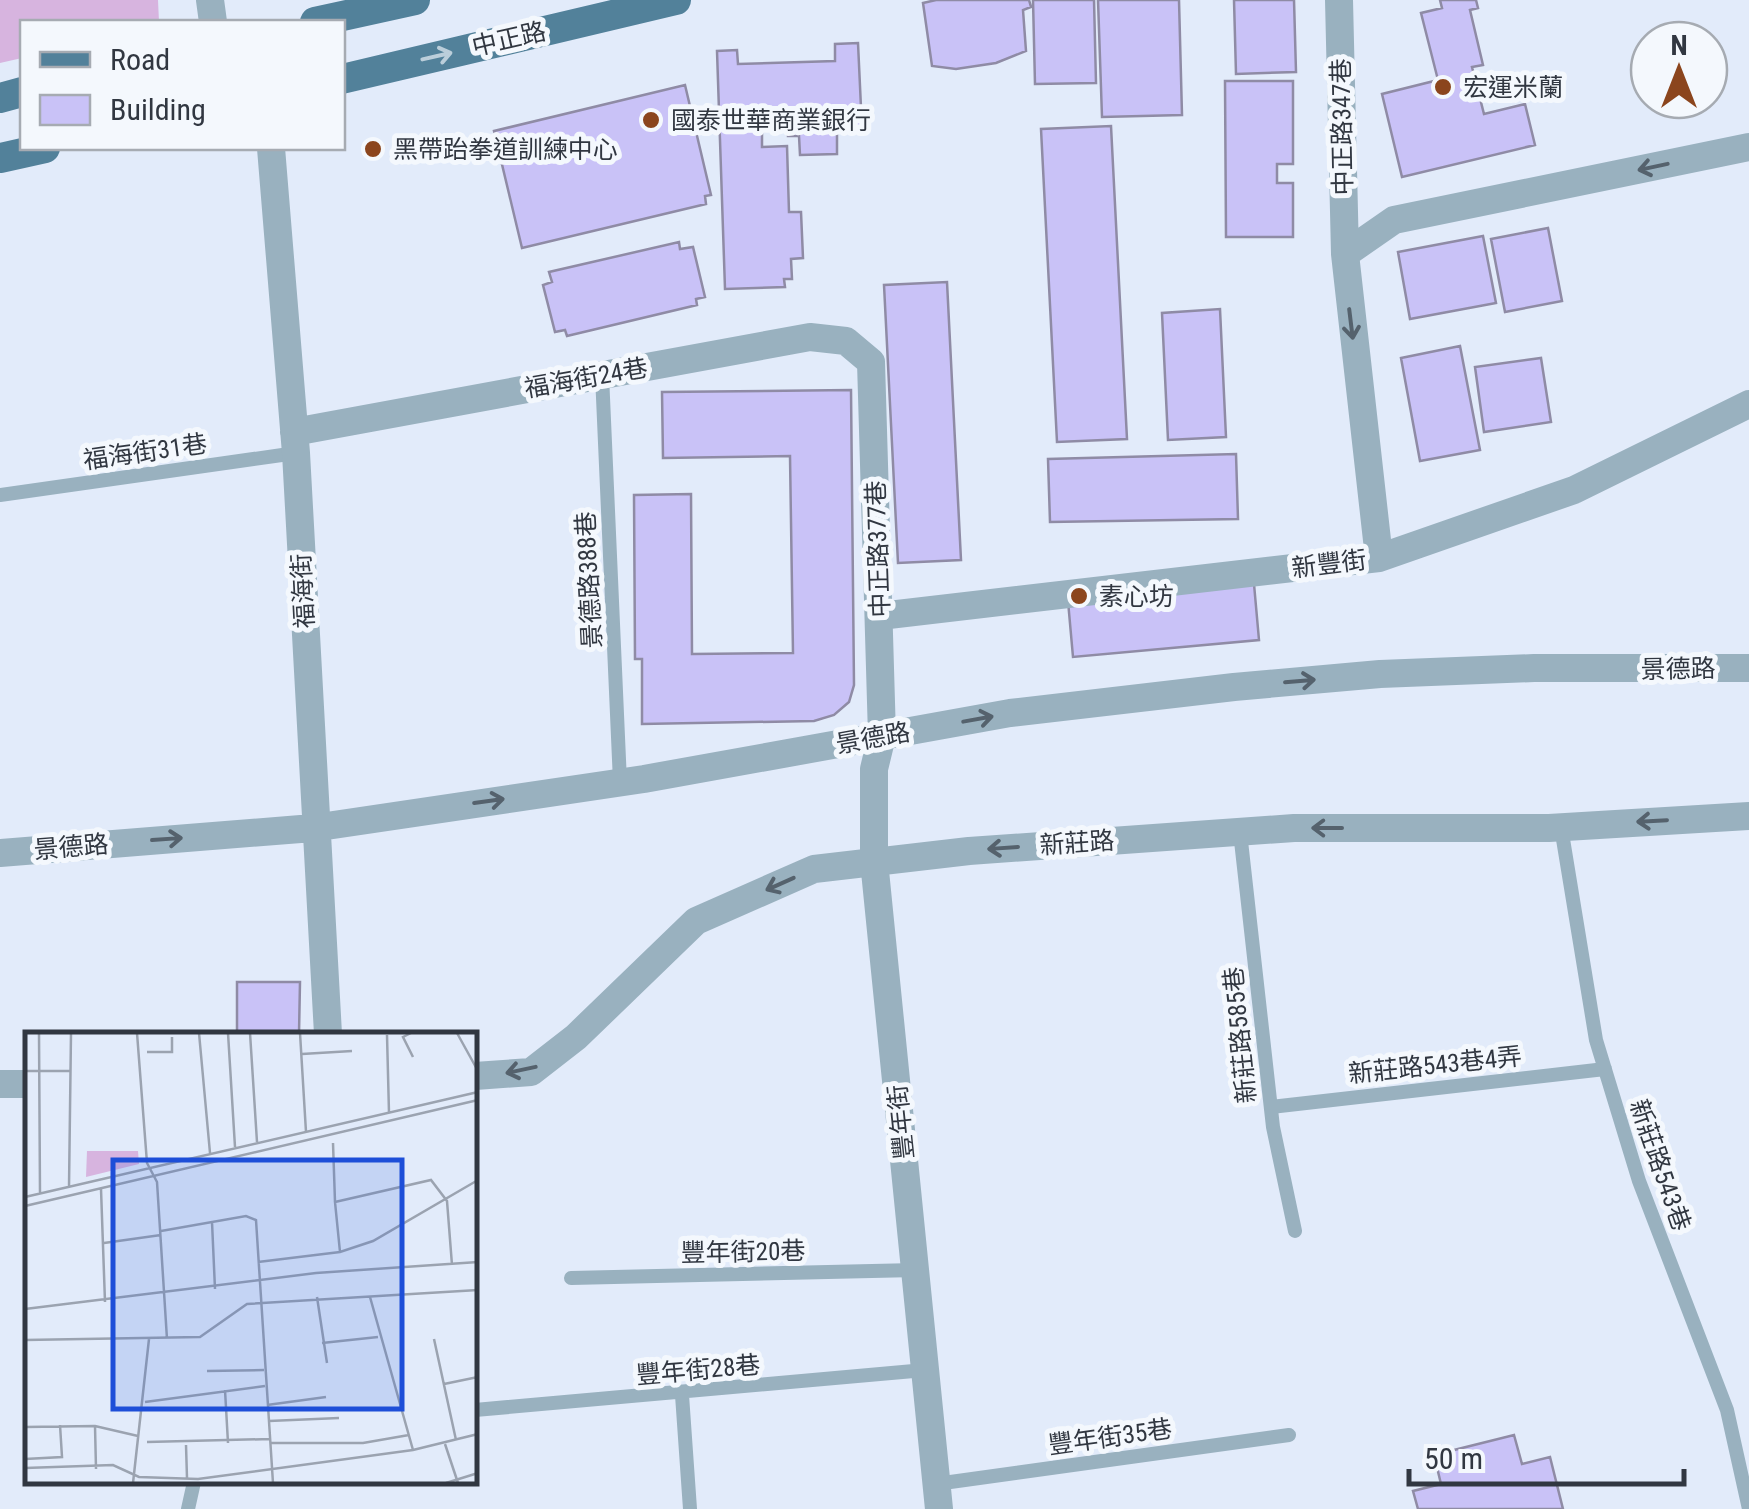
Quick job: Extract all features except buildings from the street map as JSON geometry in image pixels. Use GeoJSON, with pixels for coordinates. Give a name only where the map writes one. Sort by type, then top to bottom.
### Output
{"type":"FeatureCollection","features":[{"type":"Feature","properties":{"kind":"main road"},"geometry":{"type":"LineString","coordinates":[[325,20],[414,0]]}},
{"type":"Feature","properties":{"kind":"main road","name":"中正路"},"geometry":{"type":"LineString","coordinates":[[345,78],[676,0]]}},
{"type":"Feature","properties":{"kind":"main road"},"geometry":{"type":"LineString","coordinates":[[0,158],[36,150]]}},
{"type":"Feature","properties":{"kind":"street","name":"中正路347巷"},"geometry":{"type":"LineString","coordinates":[[1339,0],[1345,254],[1380,558]]}},
{"type":"Feature","properties":{"kind":"street"},"geometry":{"type":"LineString","coordinates":[[1345,254],[1394,220],[1749,148]]}},
{"type":"Feature","properties":{"kind":"street","name":"福海街"},"geometry":{"type":"LineString","coordinates":[[272,150],[295,443],[313,828],[328,1032]]}},
{"type":"Feature","properties":{"kind":"street","name":"福海街24巷"},"geometry":{"type":"LineString","coordinates":[[295,443],[602,375],[810,338],[846,341],[870,362]]}},
{"type":"Feature","properties":{"kind":"street","name":"中正路377巷"},"geometry":{"type":"LineString","coordinates":[[870,362],[882,736]]}},
{"type":"Feature","properties":{"kind":"street","name":"新豐街"},"geometry":{"type":"LineString","coordinates":[[880,616],[1380,558],[1574,490],[1749,404]]}},
{"type":"Feature","properties":{"kind":"street","name":"景德路"},"geometry":{"type":"LineString","coordinates":[[0,853],[313,828],[620,782],[1010,713],[1380,674],[1749,668]]}},
{"type":"Feature","properties":{"kind":"street","name":"豐年街"},"geometry":{"type":"LineString","coordinates":[[882,736],[874,769],[874,861],[937,1497]]}},
{"type":"Feature","properties":{"kind":"street","name":"新莊路"},"geometry":{"type":"LineString","coordinates":[[478,1076],[531,1072],[576,1037],[696,921],[814,870],[874,861],[1240,832],[1561,827],[1749,816]]}},
{"type":"Feature","properties":{"kind":"lane","name":"景德路388巷"},"geometry":{"type":"LineString","coordinates":[[602,375],[620,782]]}},
{"type":"Feature","properties":{"kind":"lane","name":"福海街31巷"},"geometry":{"type":"LineString","coordinates":[[0,495],[295,443]]}},
{"type":"Feature","properties":{"kind":"lane","name":"新莊路543巷"},"geometry":{"type":"LineString","coordinates":[[1561,827],[1605,1069],[1639,1180],[1726,1410],[1748,1509]]}},
{"type":"Feature","properties":{"kind":"lane","name":"新莊路585巷"},"geometry":{"type":"LineString","coordinates":[[1240,832],[1270,1106],[1295,1231]]}},
{"type":"Feature","properties":{"kind":"lane","name":"新莊路543巷4弄"},"geometry":{"type":"LineString","coordinates":[[1270,1106],[1605,1069]]}},
{"type":"Feature","properties":{"kind":"lane","name":"豐年街20巷"},"geometry":{"type":"LineString","coordinates":[[571,1278],[916,1270]]}},
{"type":"Feature","properties":{"kind":"lane","name":"豐年街28巷"},"geometry":{"type":"LineString","coordinates":[[478,1410],[682,1395],[925,1370]]}},
{"type":"Feature","properties":{"kind":"lane"},"geometry":{"type":"LineString","coordinates":[[682,1395],[690,1509]]}},
{"type":"Feature","properties":{"kind":"lane","name":"豐年街35巷"},"geometry":{"type":"LineString","coordinates":[[937,1497],[1290,1435]]}},
{"type":"Feature","properties":{"kind":"lane"},"geometry":{"type":"LineString","coordinates":[[188,1509],[194,1484]]}},
{"type":"Feature","properties":{"kind":"shaded area"},"geometry":{"type":"Polygon","coordinates":[[[0,0],[158,0],[159,20],[20,20],[20,58],[0,63],[0,0]]]}},
{"type":"Feature","properties":{"kind":"place","name":"宏運米蘭"},"geometry":{"type":"Point","coordinates":[1443,87]}},
{"type":"Feature","properties":{"kind":"place","name":"國泰世華商業銀行"},"geometry":{"type":"Point","coordinates":[651,120]}},
{"type":"Feature","properties":{"kind":"place","name":"黑帶跆拳道訓練中心"},"geometry":{"type":"Point","coordinates":[373,149]}},
{"type":"Feature","properties":{"kind":"place","name":"素心坊"},"geometry":{"type":"Point","coordinates":[1079,596]}}]}
